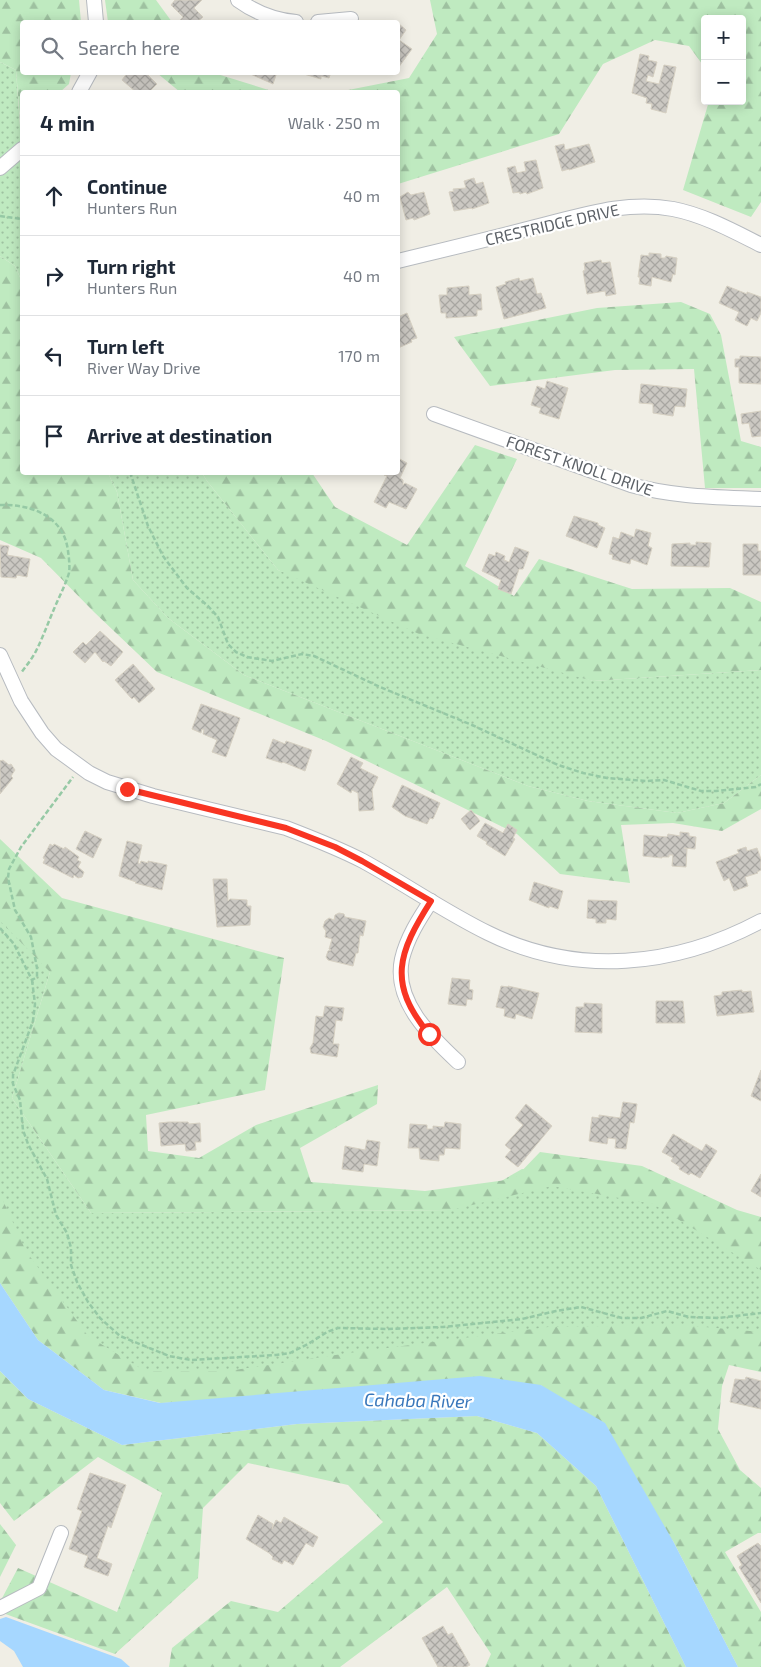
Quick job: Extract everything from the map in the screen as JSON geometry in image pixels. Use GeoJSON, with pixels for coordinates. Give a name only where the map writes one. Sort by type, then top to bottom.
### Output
{"type":"FeatureCollection","features":[{"type":"Feature","properties":{"kind":"street"},"geometry":{"type":"LineString","coordinates":[[94,0],[96,20]]}},
{"type":"Feature","properties":{"kind":"street"},"geometry":{"type":"LineString","coordinates":[[238,0],[268,17],[285,20]]}},
{"type":"Feature","properties":{"kind":"street"},"geometry":{"type":"LineString","coordinates":[[340,20],[351,19]]}},
{"type":"Feature","properties":{"kind":"street"},"geometry":{"type":"LineString","coordinates":[[82,90],[89,75]]}},
{"type":"Feature","properties":{"kind":"street"},"geometry":{"type":"LineString","coordinates":[[0,168],[20,151]]}},
{"type":"Feature","properties":{"kind":"street","name":"CRESTRIDGE DRIVE"},"geometry":{"type":"LineString","coordinates":[[400,261],[602,211],[639,206],[688,212],[761,245]]}},
{"type":"Feature","properties":{"kind":"street","name":"FOREST KNOLL DRIVE"},"geometry":{"type":"LineString","coordinates":[[434,414],[631,486],[691,497],[761,499]]}},
{"type":"Feature","properties":{"kind":"street"},"geometry":{"type":"LineString","coordinates":[[0,654],[20,701],[30,717],[56,749],[80,767],[107,782],[132,791],[286,828],[311,837],[362,861],[481,930],[517,946],[568,958],[648,960],[679,954],[722,940],[761,921]]}},
{"type":"Feature","properties":{"kind":"street"},"geometry":{"type":"LineString","coordinates":[[431,901],[417,923],[407,944],[402,961],[403,982],[419,1022],[432,1038],[458,1062]]}},
{"type":"Feature","properties":{"kind":"street"},"geometry":{"type":"LineString","coordinates":[[0,1608],[39,1588],[61,1533]]}},
{"type":"Feature","properties":{"kind":"path"},"geometry":{"type":"LineString","coordinates":[[0,216],[20,219]]}},
{"type":"Feature","properties":{"kind":"path"},"geometry":{"type":"LineString","coordinates":[[131,475],[148,526],[163,556],[186,588],[218,617],[228,644],[236,652],[247,657],[272,660],[302,654],[314,656],[558,765],[583,773],[608,778],[646,781],[664,780],[701,791],[756,787],[761,784]]}},
{"type":"Feature","properties":{"kind":"path"},"geometry":{"type":"LineString","coordinates":[[0,505],[12,505],[45,514],[56,522],[67,542],[69,572],[36,651],[20,677]]}},
{"type":"Feature","properties":{"kind":"path"},"geometry":{"type":"LineString","coordinates":[[32,980],[37,977],[37,968],[31,937],[15,910],[8,878],[9,869],[21,847],[80,767]]}},
{"type":"Feature","properties":{"kind":"path"},"geometry":{"type":"LineString","coordinates":[[0,928],[14,944],[32,980],[35,1004],[32,1021],[13,1075],[13,1084],[20,1100],[23,1130],[28,1144],[47,1179],[56,1215],[67,1233],[71,1248],[70,1265],[77,1282],[100,1318],[120,1336],[169,1356],[191,1360],[290,1353],[327,1332],[338,1328],[388,1330],[442,1327],[522,1319],[556,1310],[581,1308],[622,1318],[641,1318],[667,1311],[689,1317],[718,1318],[761,1313]]}},
{"type":"Feature","properties":{"kind":"green space"},"geometry":{"type":"Polygon","coordinates":[[[0,0],[79,0],[81,20],[20,20],[20,75],[71,75],[69,84],[62,90],[20,90],[20,120],[16,70],[0,62],[0,0]]]}},
{"type":"Feature","properties":{"kind":"green space"},"geometry":{"type":"Polygon","coordinates":[[[105,0],[156,0],[171,20],[108,20],[105,0]]]}},
{"type":"Feature","properties":{"kind":"green space"},"geometry":{"type":"Polygon","coordinates":[[[430,0],[761,0],[761,202],[751,217],[683,190],[708,105],[746,105],[746,15],[701,15],[701,62],[689,46],[655,40],[603,64],[559,134],[400,183],[400,90],[348,90],[409,78],[437,34],[430,0]]]}},
{"type":"Feature","properties":{"kind":"green space"},"geometry":{"type":"Polygon","coordinates":[[[0,62],[16,70],[20,126],[20,277],[15,266],[0,256],[0,62]]]}},
{"type":"Feature","properties":{"kind":"green space"},"geometry":{"type":"Polygon","coordinates":[[[159,75],[220,75],[269,90],[178,90],[159,75]]]}},
{"type":"Feature","properties":{"kind":"green space"},"geometry":{"type":"Polygon","coordinates":[[[0,256],[15,266],[20,277],[20,475],[109,475],[117,492],[133,580],[168,618],[244,675],[528,786],[588,801],[677,813],[724,803],[761,775],[761,809],[722,831],[673,823],[621,825],[630,883],[560,874],[517,834],[326,741],[157,672],[41,558],[0,540],[0,256]]]}},
{"type":"Feature","properties":{"kind":"green space"},"geometry":{"type":"Polygon","coordinates":[[[681,302],[710,314],[721,335],[741,441],[761,447],[761,488],[705,488],[694,369],[615,370],[490,386],[454,337],[597,308],[681,302]]]}},
{"type":"Feature","properties":{"kind":"green space"},"geometry":{"type":"Polygon","coordinates":[[[475,445],[517,459],[465,566],[514,596],[539,559],[632,589],[730,588],[761,602],[761,670],[593,681],[419,634],[278,570],[203,475],[313,475],[335,507],[407,545],[475,445]]]}},
{"type":"Feature","properties":{"kind":"green space"},"geometry":{"type":"Polygon","coordinates":[[[109,475],[203,475],[278,570],[593,681],[761,670],[761,775],[724,803],[677,813],[588,801],[528,786],[244,675],[168,618],[133,580],[117,492],[109,475]]]}},
{"type":"Feature","properties":{"kind":"green space"},"geometry":{"type":"Polygon","coordinates":[[[0,839],[62,898],[284,958],[265,1090],[146,1115],[148,1151],[199,1158],[256,1125],[378,1085],[377,1104],[300,1148],[311,1182],[425,1191],[514,1179],[540,1152],[642,1166],[737,1210],[761,1217],[761,1270],[653,1204],[552,1186],[451,1210],[91,1213],[12,1098],[50,972],[0,921],[0,839]]]}},
{"type":"Feature","properties":{"kind":"green space"},"geometry":{"type":"Polygon","coordinates":[[[0,862],[50,972],[12,1098],[91,1213],[451,1210],[522,1169],[659,1181],[761,1258],[761,1354],[129,1394],[0,1251],[0,862]]]}},
{"type":"Feature","properties":{"kind":"green space"},"geometry":{"type":"Polygon","coordinates":[[[0,1194],[26,1251],[88,1336],[145,1371],[228,1371],[548,1327],[682,1325],[761,1332],[761,1372],[729,1365],[722,1386],[718,1429],[740,1470],[761,1488],[761,1533],[725,1552],[761,1612],[761,1667],[738,1667],[673,1541],[541,1385],[161,1403],[104,1390],[38,1340],[0,1283],[0,1194]]]}},
{"type":"Feature","properties":{"kind":"green space"},"geometry":{"type":"Polygon","coordinates":[[[0,1371],[28,1399],[122,1445],[297,1424],[477,1416],[537,1433],[596,1486],[686,1667],[485,1667],[491,1654],[447,1587],[340,1667],[169,1667],[172,1648],[231,1601],[278,1612],[383,1522],[348,1485],[248,1463],[203,1508],[198,1578],[115,1654],[0,1612],[0,1602],[18,1568],[117,1612],[162,1493],[98,1457],[14,1521],[0,1503],[0,1371]]]}},
{"type":"Feature","properties":{"kind":"green space"},"geometry":{"type":"Polygon","coordinates":[[[0,1524],[16,1545],[0,1577],[0,1524]]]}},
{"type":"Feature","properties":{"kind":"water","name":"Cahaba River"},"geometry":{"type":"Polygon","coordinates":[[[0,1283],[38,1340],[104,1390],[160,1403],[480,1376],[541,1385],[605,1423],[673,1541],[738,1667],[686,1667],[596,1486],[537,1433],[477,1416],[297,1424],[122,1445],[28,1399],[0,1371],[0,1283]]]}},
{"type":"Feature","properties":{"kind":"water"},"geometry":{"type":"Polygon","coordinates":[[[6,1617],[121,1659],[130,1667],[23,1667],[14,1651],[0,1641],[0,1619],[6,1617]]]}},
{"type":"Feature","properties":{"kind":"building"},"geometry":{"type":"Polygon","coordinates":[[[175,0],[202,0],[194,8],[203,17],[199,20],[180,20],[183,17],[171,5],[175,0]]]}},
{"type":"Feature","properties":{"kind":"building"},"geometry":{"type":"Polygon","coordinates":[[[400,25],[406,30],[400,39],[400,25]]]}},
{"type":"Feature","properties":{"kind":"building"},"geometry":{"type":"Polygon","coordinates":[[[400,41],[412,49],[400,65],[400,41]]]}},
{"type":"Feature","properties":{"kind":"building"},"geometry":{"type":"Polygon","coordinates":[[[640,54],[649,56],[648,60],[657,62],[653,77],[648,75],[646,81],[659,84],[664,65],[676,67],[666,113],[651,109],[652,104],[646,103],[647,98],[632,93],[640,54]]]}},
{"type":"Feature","properties":{"kind":"building"},"geometry":{"type":"Polygon","coordinates":[[[126,75],[148,75],[157,84],[151,90],[134,90],[122,80],[126,75]]]}},
{"type":"Feature","properties":{"kind":"building"},"geometry":{"type":"Polygon","coordinates":[[[253,75],[276,75],[273,84],[253,75]]]}},
{"type":"Feature","properties":{"kind":"building"},"geometry":{"type":"Polygon","coordinates":[[[307,75],[330,75],[329,78],[321,76],[321,79],[307,75]]]}},
{"type":"Feature","properties":{"kind":"building"},"geometry":{"type":"Polygon","coordinates":[[[564,144],[565,150],[589,144],[595,162],[562,171],[555,146],[564,144]]]}},
{"type":"Feature","properties":{"kind":"building"},"geometry":{"type":"Polygon","coordinates":[[[536,160],[543,188],[527,194],[526,192],[520,194],[519,192],[513,193],[507,168],[515,166],[517,173],[526,171],[524,162],[536,160]]]}},
{"type":"Feature","properties":{"kind":"building"},"geometry":{"type":"Polygon","coordinates":[[[474,178],[476,184],[483,182],[489,203],[472,209],[454,211],[449,192],[454,191],[453,189],[466,188],[464,181],[474,178]]]}},
{"type":"Feature","properties":{"kind":"building"},"geometry":{"type":"Polygon","coordinates":[[[408,192],[411,195],[424,192],[430,214],[414,220],[413,218],[406,220],[400,197],[408,192]]]}},
{"type":"Feature","properties":{"kind":"building"},"geometry":{"type":"Polygon","coordinates":[[[649,253],[661,254],[661,258],[666,256],[677,258],[675,275],[673,274],[671,282],[652,277],[651,286],[639,284],[641,255],[649,256],[649,253]]]}},
{"type":"Feature","properties":{"kind":"building"},"geometry":{"type":"Polygon","coordinates":[[[601,260],[602,263],[610,262],[616,294],[606,296],[605,291],[587,294],[583,271],[585,270],[584,263],[601,260]]]}},
{"type":"Feature","properties":{"kind":"building"},"geometry":{"type":"Polygon","coordinates":[[[519,278],[520,281],[533,278],[537,294],[541,293],[546,308],[504,319],[496,287],[519,278]]]}},
{"type":"Feature","properties":{"kind":"building"},"geometry":{"type":"Polygon","coordinates":[[[469,286],[469,295],[481,294],[482,310],[477,310],[477,316],[446,318],[446,313],[441,313],[439,295],[447,295],[447,288],[469,286]]]}},
{"type":"Feature","properties":{"kind":"building"},"geometry":{"type":"Polygon","coordinates":[[[727,286],[761,297],[761,313],[757,321],[751,318],[747,326],[735,320],[739,312],[719,303],[727,286]]]}},
{"type":"Feature","properties":{"kind":"building"},"geometry":{"type":"Polygon","coordinates":[[[407,313],[417,338],[400,347],[400,316],[407,313]]]}},
{"type":"Feature","properties":{"kind":"building"},"geometry":{"type":"Polygon","coordinates":[[[740,356],[761,357],[761,384],[739,383],[739,367],[735,367],[735,359],[740,359],[740,356]]]}},
{"type":"Feature","properties":{"kind":"building"},"geometry":{"type":"Polygon","coordinates":[[[547,381],[568,388],[559,419],[539,413],[541,408],[531,405],[537,386],[545,389],[547,381]]]}},
{"type":"Feature","properties":{"kind":"building"},"geometry":{"type":"Polygon","coordinates":[[[641,384],[687,389],[685,407],[675,406],[673,416],[653,413],[653,404],[639,403],[641,384]]]}},
{"type":"Feature","properties":{"kind":"building"},"geometry":{"type":"Polygon","coordinates":[[[761,411],[761,436],[752,437],[749,423],[742,424],[741,414],[761,411]]]}},
{"type":"Feature","properties":{"kind":"building"},"geometry":{"type":"Polygon","coordinates":[[[400,459],[407,463],[400,478],[403,480],[403,485],[405,483],[417,489],[406,509],[389,502],[386,508],[374,502],[387,476],[384,475],[400,475],[400,459]]]}},
{"type":"Feature","properties":{"kind":"building"},"geometry":{"type":"Polygon","coordinates":[[[574,516],[598,523],[598,525],[605,528],[597,548],[566,536],[574,516]]]}},
{"type":"Feature","properties":{"kind":"building"},"geometry":{"type":"Polygon","coordinates":[[[636,529],[651,533],[648,546],[652,548],[647,565],[631,559],[630,564],[612,559],[613,555],[609,554],[613,537],[619,539],[621,532],[634,537],[636,529]]]}},
{"type":"Feature","properties":{"kind":"building"},"geometry":{"type":"Polygon","coordinates":[[[696,542],[711,543],[709,567],[671,566],[672,544],[690,543],[690,545],[696,545],[696,542]]]}},
{"type":"Feature","properties":{"kind":"building"},"geometry":{"type":"Polygon","coordinates":[[[743,544],[758,544],[758,551],[761,551],[761,575],[743,575],[743,544]]]}},
{"type":"Feature","properties":{"kind":"building"},"geometry":{"type":"Polygon","coordinates":[[[0,545],[9,546],[7,555],[30,559],[27,577],[17,575],[16,578],[1,577],[0,545]]]}},
{"type":"Feature","properties":{"kind":"building"},"geometry":{"type":"Polygon","coordinates":[[[515,547],[529,552],[523,569],[519,569],[511,594],[498,589],[501,580],[482,571],[489,554],[495,556],[496,552],[505,556],[504,560],[509,562],[515,547]]]}},
{"type":"Feature","properties":{"kind":"building"},"geometry":{"type":"Polygon","coordinates":[[[100,631],[123,652],[111,666],[103,662],[95,652],[85,663],[73,652],[83,642],[86,645],[100,631]]]}},
{"type":"Feature","properties":{"kind":"building"},"geometry":{"type":"Polygon","coordinates":[[[133,664],[155,689],[139,703],[134,697],[132,699],[115,680],[133,664]]]}},
{"type":"Feature","properties":{"kind":"building"},"geometry":{"type":"Polygon","coordinates":[[[201,704],[240,718],[226,757],[212,752],[217,740],[203,734],[204,730],[202,729],[201,733],[192,729],[201,704]]]}},
{"type":"Feature","properties":{"kind":"building"},"geometry":{"type":"Polygon","coordinates":[[[273,739],[285,744],[286,741],[312,750],[305,771],[283,762],[266,758],[273,739]]]}},
{"type":"Feature","properties":{"kind":"building"},"geometry":{"type":"Polygon","coordinates":[[[351,757],[363,763],[360,768],[378,777],[372,790],[374,810],[359,811],[358,793],[352,790],[351,793],[337,784],[351,757]]]}},
{"type":"Feature","properties":{"kind":"building"},"geometry":{"type":"Polygon","coordinates":[[[0,760],[9,765],[11,764],[15,770],[11,776],[13,778],[0,794],[0,760]]]}},
{"type":"Feature","properties":{"kind":"building"},"geometry":{"type":"Polygon","coordinates":[[[402,785],[440,803],[433,819],[430,818],[427,824],[405,816],[392,807],[402,785]]]}},
{"type":"Feature","properties":{"kind":"building"},"geometry":{"type":"Polygon","coordinates":[[[471,810],[480,821],[470,830],[461,819],[471,810]]]}},
{"type":"Feature","properties":{"kind":"building"},"geometry":{"type":"Polygon","coordinates":[[[485,823],[503,833],[508,824],[517,830],[513,838],[515,839],[505,856],[477,836],[485,823]]]}},
{"type":"Feature","properties":{"kind":"building"},"geometry":{"type":"Polygon","coordinates":[[[85,831],[102,839],[93,858],[76,849],[85,831]]]}},
{"type":"Feature","properties":{"kind":"building"},"geometry":{"type":"Polygon","coordinates":[[[680,832],[689,833],[689,836],[696,837],[695,849],[684,848],[687,849],[686,867],[672,866],[673,855],[662,858],[643,856],[644,835],[667,837],[668,834],[680,836],[680,832]]]}},
{"type":"Feature","properties":{"kind":"building"},"geometry":{"type":"Polygon","coordinates":[[[127,841],[142,845],[138,863],[140,864],[141,861],[148,863],[148,861],[167,865],[162,890],[135,883],[119,876],[127,841]]]}},
{"type":"Feature","properties":{"kind":"building"},"geometry":{"type":"Polygon","coordinates":[[[50,844],[64,849],[65,847],[79,857],[77,860],[81,862],[78,867],[84,872],[82,877],[78,878],[74,875],[73,878],[43,863],[45,859],[43,858],[50,844]]]}},
{"type":"Feature","properties":{"kind":"building"},"geometry":{"type":"Polygon","coordinates":[[[746,847],[747,851],[757,848],[761,859],[761,870],[758,873],[745,877],[748,886],[734,891],[729,878],[724,881],[716,862],[739,853],[737,850],[746,847]]]}},
{"type":"Feature","properties":{"kind":"building"},"geometry":{"type":"Polygon","coordinates":[[[213,879],[227,879],[228,901],[230,899],[247,900],[247,906],[251,906],[250,925],[217,927],[213,879]]]}},
{"type":"Feature","properties":{"kind":"building"},"geometry":{"type":"Polygon","coordinates":[[[534,882],[563,891],[558,909],[549,906],[549,908],[529,900],[534,882]]]}},
{"type":"Feature","properties":{"kind":"building"},"geometry":{"type":"Polygon","coordinates":[[[588,900],[617,901],[616,920],[606,919],[606,923],[596,923],[596,919],[587,918],[588,900]]]}},
{"type":"Feature","properties":{"kind":"building"},"geometry":{"type":"Polygon","coordinates":[[[339,913],[344,914],[345,917],[366,921],[363,936],[360,935],[358,953],[356,953],[353,966],[328,960],[326,957],[328,951],[331,950],[329,949],[332,939],[325,937],[326,931],[323,927],[325,921],[329,918],[334,920],[335,915],[339,913]]]}},
{"type":"Feature","properties":{"kind":"building"},"geometry":{"type":"Polygon","coordinates":[[[452,978],[470,980],[469,989],[473,990],[472,1000],[467,999],[466,1006],[448,1004],[452,978]]]}},
{"type":"Feature","properties":{"kind":"building"},"geometry":{"type":"Polygon","coordinates":[[[501,986],[539,993],[532,1019],[516,1014],[515,1019],[504,1016],[505,1009],[496,1007],[501,986]]]}},
{"type":"Feature","properties":{"kind":"building"},"geometry":{"type":"Polygon","coordinates":[[[742,990],[742,992],[751,991],[754,1012],[717,1016],[714,996],[722,995],[722,992],[742,990]]]}},
{"type":"Feature","properties":{"kind":"building"},"geometry":{"type":"Polygon","coordinates":[[[656,1001],[683,1001],[685,1023],[656,1023],[656,1001]]]}},
{"type":"Feature","properties":{"kind":"building"},"geometry":{"type":"Polygon","coordinates":[[[584,1003],[602,1004],[602,1033],[575,1032],[576,1007],[584,1007],[584,1003]]]}},
{"type":"Feature","properties":{"kind":"building"},"geometry":{"type":"Polygon","coordinates":[[[325,1006],[344,1008],[342,1021],[336,1020],[333,1044],[339,1044],[337,1057],[311,1053],[310,1048],[313,1043],[316,1016],[323,1017],[325,1006]]]}},
{"type":"Feature","properties":{"kind":"building"},"geometry":{"type":"Polygon","coordinates":[[[761,1070],[761,1101],[751,1096],[761,1070]]]}},
{"type":"Feature","properties":{"kind":"building"},"geometry":{"type":"Polygon","coordinates":[[[623,1102],[637,1104],[634,1123],[630,1122],[626,1149],[615,1148],[616,1139],[608,1138],[607,1144],[589,1141],[592,1117],[599,1118],[599,1115],[620,1118],[623,1102]]]}},
{"type":"Feature","properties":{"kind":"building"},"geometry":{"type":"Polygon","coordinates":[[[526,1104],[552,1126],[518,1167],[505,1157],[511,1150],[505,1145],[523,1125],[515,1118],[526,1104]]]}},
{"type":"Feature","properties":{"kind":"building"},"geometry":{"type":"Polygon","coordinates":[[[445,1122],[461,1124],[460,1149],[445,1148],[444,1155],[439,1155],[439,1161],[420,1159],[419,1148],[408,1148],[410,1124],[427,1125],[427,1129],[433,1129],[433,1126],[444,1127],[445,1122]]]}},
{"type":"Feature","properties":{"kind":"building"},"geometry":{"type":"Polygon","coordinates":[[[159,1123],[200,1123],[201,1142],[195,1142],[196,1150],[186,1151],[185,1144],[161,1146],[159,1123]]]}},
{"type":"Feature","properties":{"kind":"building"},"geometry":{"type":"Polygon","coordinates":[[[673,1134],[702,1151],[706,1144],[717,1151],[700,1178],[691,1173],[689,1175],[679,1169],[680,1167],[671,1161],[673,1158],[662,1152],[673,1134]]]}},
{"type":"Feature","properties":{"kind":"building"},"geometry":{"type":"Polygon","coordinates":[[[367,1140],[380,1142],[377,1166],[364,1164],[363,1172],[342,1169],[345,1146],[365,1150],[367,1140]]]}},
{"type":"Feature","properties":{"kind":"building"},"geometry":{"type":"Polygon","coordinates":[[[761,1174],[761,1197],[751,1191],[761,1174]]]}},
{"type":"Feature","properties":{"kind":"building"},"geometry":{"type":"Polygon","coordinates":[[[746,1377],[761,1381],[761,1409],[730,1402],[735,1379],[745,1380],[746,1377]]]}},
{"type":"Feature","properties":{"kind":"building"},"geometry":{"type":"Polygon","coordinates":[[[90,1473],[126,1485],[111,1528],[108,1526],[97,1558],[112,1564],[108,1576],[84,1567],[88,1556],[69,1549],[82,1511],[77,1509],[90,1473]]]}},
{"type":"Feature","properties":{"kind":"building"},"geometry":{"type":"Polygon","coordinates":[[[258,1515],[273,1524],[272,1529],[276,1520],[281,1523],[284,1517],[318,1537],[313,1547],[306,1543],[293,1565],[284,1560],[282,1564],[272,1559],[273,1557],[269,1553],[246,1539],[258,1515]]]}},
{"type":"Feature","properties":{"kind":"building"},"geometry":{"type":"Polygon","coordinates":[[[758,1543],[761,1546],[761,1603],[739,1567],[742,1565],[737,1556],[758,1543]]]}},
{"type":"Feature","properties":{"kind":"building"},"geometry":{"type":"Polygon","coordinates":[[[443,1626],[448,1635],[452,1633],[470,1665],[466,1667],[438,1667],[422,1638],[443,1626]]]}},
{"type":"Feature","properties":{"kind":"route"},"geometry":{"type":"LineString","coordinates":[[127,789],[256,820],[311,837],[362,861],[431,901],[417,923],[407,944],[402,961],[404,989],[419,1022],[429,1034]]}}]}
